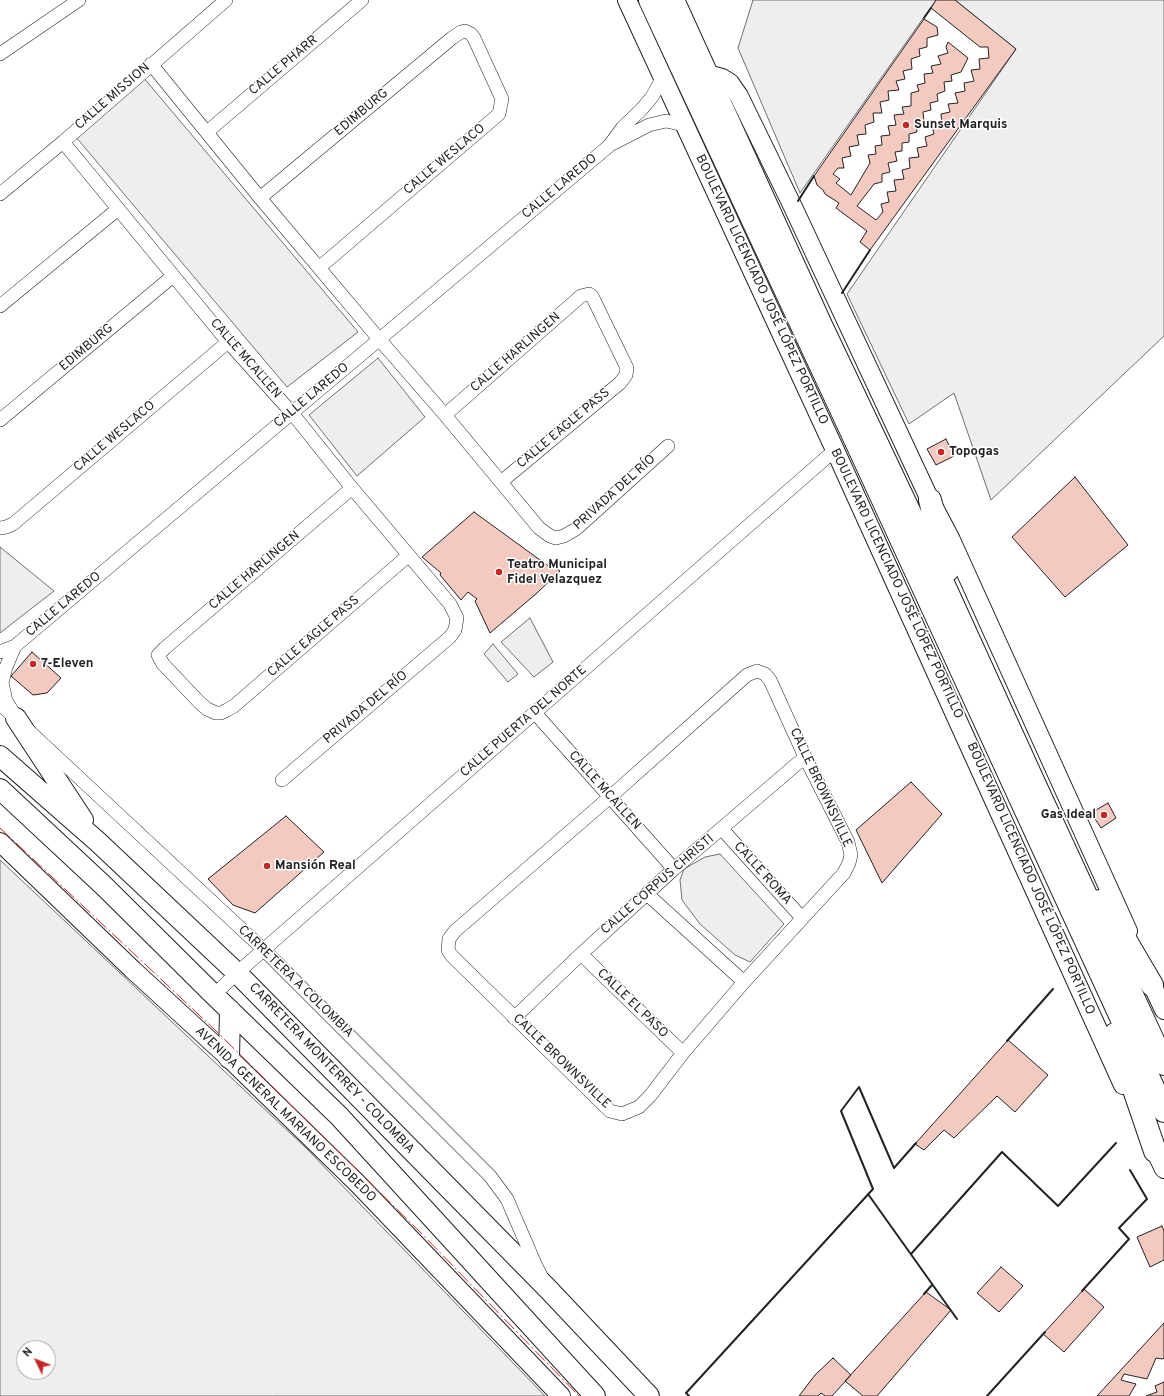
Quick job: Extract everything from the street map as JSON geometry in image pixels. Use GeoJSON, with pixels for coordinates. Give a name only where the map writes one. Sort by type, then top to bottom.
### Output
{"type":"FeatureCollection","features":[{"type":"Feature","properties":{"kind":"highway","name":"BOULEVARD LICENCIADO JOSÉ LÓPEZ PORTILLO"},"geometry":{"type":"LineString","coordinates":[[650,0],[1164,1111]]}},
{"type":"Feature","properties":{"kind":"highway"},"geometry":{"type":"LineString","coordinates":[[673,0],[821,325],[960,620],[1164,1064]]}},
{"type":"Feature","properties":{"kind":"highway"},"geometry":{"type":"LineString","coordinates":[[930,500],[960,620]]}},
{"type":"Feature","properties":{"kind":"highway"},"geometry":{"type":"LineString","coordinates":[[1069,860],[1122,934],[1152,985]]}},
{"type":"Feature","properties":{"kind":"highway"},"geometry":{"type":"LineString","coordinates":[[1093,958],[1101,996],[1160,1160]]}},
{"type":"Feature","properties":{"kind":"main road"},"geometry":{"type":"LineString","coordinates":[[16,718],[98,842]]}},
{"type":"Feature","properties":{"kind":"main road","name":"CARRETERA MONTERREY - COLOMBIA"},"geometry":{"type":"LineString","coordinates":[[0,756],[98,842],[237,973],[550,1291],[649,1396]]}},
{"type":"Feature","properties":{"kind":"main road","name":"CARRETERA MONTERREY - COLOMBIA"},"geometry":{"type":"LineString","coordinates":[[0,789],[104,886],[339,1116],[595,1396]]}},
{"type":"Feature","properties":{"kind":"main road"},"geometry":{"type":"LineString","coordinates":[[229,1058],[230,1010]]}},
{"type":"Feature","properties":{"kind":"street"},"geometry":{"type":"LineString","coordinates":[[0,54],[79,0]]}},
{"type":"Feature","properties":{"kind":"street","name":"CALLE MISSION"},"geometry":{"type":"LineString","coordinates":[[0,194],[63,142],[150,64],[226,0]]}},
{"type":"Feature","properties":{"kind":"street","name":"CALLE PHARR"},"geometry":{"type":"LineString","coordinates":[[207,132],[362,0]]}},
{"type":"Feature","properties":{"kind":"street","name":"BOULEVARD LICENCIADO JOSÉ LÓPEZ PORTILLO"},"geometry":{"type":"LineString","coordinates":[[626,0],[835,450],[1117,1071],[1160,1160]]}},
{"type":"Feature","properties":{"kind":"street","name":"EDIMBURG"},"geometry":{"type":"LineString","coordinates":[[260,198],[452,38],[465,31]]}},
{"type":"Feature","properties":{"kind":"street","name":"CALLE WESLACO"},"geometry":{"type":"LineString","coordinates":[[320,267],[499,114],[502,99],[498,89],[474,38],[465,31]]}},
{"type":"Feature","properties":{"kind":"street"},"geometry":{"type":"LineString","coordinates":[[150,64],[260,198],[501,482]]}},
{"type":"Feature","properties":{"kind":"street"},"geometry":{"type":"LineString","coordinates":[[707,74],[722,78],[730,83],[739,96],[793,207],[930,500],[951,540],[1164,1010]]}},
{"type":"Feature","properties":{"kind":"street","name":"CALLE LAREDO"},"geometry":{"type":"LineString","coordinates":[[609,146],[623,127],[642,110],[663,77]]}},
{"type":"Feature","properties":{"kind":"street","name":"CALLE LAREDO"},"geometry":{"type":"LineString","coordinates":[[0,652],[15,646],[609,146],[649,125],[666,121],[684,125]]}},
{"type":"Feature","properties":{"kind":"street","name":"CALLE MCALLEN"},"geometry":{"type":"LineString","coordinates":[[63,142],[228,342],[292,413],[352,488],[450,604],[457,618],[457,625],[450,637]]}},
{"type":"Feature","properties":{"kind":"street"},"geometry":{"type":"LineString","coordinates":[[0,306],[118,209]]}},
{"type":"Feature","properties":{"kind":"street","name":"EDIMBURG"},"geometry":{"type":"LineString","coordinates":[[0,420],[174,276]]}},
{"type":"Feature","properties":{"kind":"street","name":"CALLE EAGLE PASS"},"geometry":{"type":"LineString","coordinates":[[501,482],[620,383],[626,375],[627,368],[594,298],[589,294]]}},
{"type":"Feature","properties":{"kind":"street","name":"CALLE HARLINGEN"},"geometry":{"type":"LineString","coordinates":[[445,415],[581,296],[589,294]]}},
{"type":"Feature","properties":{"kind":"street","name":"CALLE WESLACO"},"geometry":{"type":"LineString","coordinates":[[0,528],[13,524],[228,342]]}},
{"type":"Feature","properties":{"kind":"street","name":"PRIVADA DEL RÍO"},"geometry":{"type":"LineString","coordinates":[[501,482],[539,528],[550,536],[556,538],[564,536],[576,529],[668,446]]}},
{"type":"Feature","properties":{"kind":"street","name":"CALLE PUERTA DEL NORTE"},"geometry":{"type":"LineString","coordinates":[[214,995],[237,973],[835,450]]}},
{"type":"Feature","properties":{"kind":"street","name":"CALLE HARLINGEN"},"geometry":{"type":"LineString","coordinates":[[216,713],[199,702],[163,664],[158,655],[352,488]]}},
{"type":"Feature","properties":{"kind":"street","name":"CALLE EAGLE PASS"},"geometry":{"type":"LineString","coordinates":[[216,713],[221,713],[234,706],[409,555]]}},
{"type":"Feature","properties":{"kind":"street","name":"PRIVADA DEL RÍO"},"geometry":{"type":"LineString","coordinates":[[282,780],[450,637]]}},
{"type":"Feature","properties":{"kind":"street","name":"CALLE LAREDO"},"geometry":{"type":"LineString","coordinates":[[15,646],[6,667],[2,683],[6,701],[16,718]]}},
{"type":"Feature","properties":{"kind":"street","name":"CALLE BROWNSVILLE"},"geometry":{"type":"LineString","coordinates":[[757,671],[764,674],[770,680],[806,757],[848,842],[851,854],[849,863],[844,873],[744,982],[683,1053],[650,1096],[639,1107],[622,1114],[610,1111],[450,955],[448,950],[449,939],[455,931],[610,797],[747,675],[757,671]]}},
{"type":"Feature","properties":{"kind":"street","name":"CARRETERA A COLOMBIA"},"geometry":{"type":"LineString","coordinates":[[0,704],[264,950],[490,1176],[507,1199],[536,1266],[550,1291]]}},
{"type":"Feature","properties":{"kind":"street","name":"CALLE MCALLEN"},"geometry":{"type":"LineString","coordinates":[[535,713],[674,869]]}},
{"type":"Feature","properties":{"kind":"street","name":"CALLE CORPUS CHRISTI"},"geometry":{"type":"LineString","coordinates":[[514,1018],[674,869],[806,757]]}},
{"type":"Feature","properties":{"kind":"street","name":"CALLE ROMA"},"geometry":{"type":"LineString","coordinates":[[722,829],[802,918]]}},
{"type":"Feature","properties":{"kind":"street","name":"AVENIDA GENERAL MARIANO ESCOBEDO"},"geometry":{"type":"LineString","coordinates":[[0,842],[133,970],[229,1058],[358,1184],[561,1396]]}},
{"type":"Feature","properties":{"kind":"street"},"geometry":{"type":"LineString","coordinates":[[647,894],[744,982]]}},
{"type":"Feature","properties":{"kind":"street","name":"CALLE EL PASO"},"geometry":{"type":"LineString","coordinates":[[581,954],[683,1053]]}},
{"type":"Feature","properties":{"kind":"shaded area"},"geometry":{"type":"Polygon","coordinates":[[[753,0],[936,0],[800,193],[738,48],[753,0]]]}},
{"type":"Feature","properties":{"kind":"shaded area"},"geometry":{"type":"Polygon","coordinates":[[[955,0],[1164,0],[1164,336],[991,500],[954,393],[909,424],[847,294],[1016,49],[955,0]]]}},
{"type":"Feature","properties":{"kind":"shaded area"},"geometry":{"type":"Polygon","coordinates":[[[143,77],[358,332],[287,387],[75,136],[143,77]]]}},
{"type":"Feature","properties":{"kind":"shaded area"},"geometry":{"type":"Polygon","coordinates":[[[378,358],[425,417],[357,476],[309,415],[378,358]]]}},
{"type":"Feature","properties":{"kind":"shaded area"},"geometry":{"type":"Polygon","coordinates":[[[0,547],[54,591],[0,633],[0,547]]]}},
{"type":"Feature","properties":{"kind":"shaded area"},"geometry":{"type":"Polygon","coordinates":[[[530,618],[553,662],[534,677],[501,642],[530,618]]]}},
{"type":"Feature","properties":{"kind":"shaded area"},"geometry":{"type":"Polygon","coordinates":[[[493,644],[518,674],[508,682],[484,654],[493,644]]]}},
{"type":"Feature","properties":{"kind":"shaded area"},"geometry":{"type":"Polygon","coordinates":[[[720,854],[784,924],[750,962],[735,955],[700,924],[682,900],[680,880],[684,869],[705,857],[720,854]]]}},
{"type":"Feature","properties":{"kind":"shaded area"},"geometry":{"type":"Polygon","coordinates":[[[0,860],[307,1149],[545,1396],[0,1396],[0,860]]]}},
{"type":"Feature","properties":{"kind":"building","name":"Sunset Marquis"},"geometry":{"type":"Polygon","coordinates":[[[936,0],[955,0],[1016,49],[870,250],[860,242],[867,231],[836,208],[839,203],[825,194],[817,185],[814,176],[924,19],[937,27],[938,35],[927,38],[927,47],[919,49],[920,56],[911,59],[912,69],[903,71],[905,79],[896,81],[899,90],[888,91],[889,100],[880,102],[882,113],[873,113],[874,122],[865,125],[866,134],[857,135],[859,145],[849,147],[851,156],[842,158],[844,168],[838,168],[833,174],[840,179],[836,183],[851,195],[870,163],[868,155],[876,154],[875,146],[882,145],[881,136],[890,135],[888,126],[896,125],[894,115],[904,114],[902,107],[911,106],[911,93],[919,91],[917,85],[925,83],[924,74],[933,73],[931,66],[941,64],[938,56],[948,53],[946,47],[948,42],[968,58],[961,72],[951,75],[952,81],[944,82],[945,91],[937,94],[938,101],[930,103],[931,110],[923,112],[924,121],[916,123],[917,132],[909,134],[909,142],[902,143],[902,151],[895,152],[897,161],[888,163],[890,172],[882,174],[882,182],[874,184],[857,206],[876,220],[883,212],[881,204],[889,202],[887,192],[896,191],[894,180],[904,179],[902,170],[910,168],[909,158],[919,157],[917,148],[927,146],[925,137],[934,134],[932,126],[942,125],[941,114],[950,112],[948,104],[958,103],[955,93],[965,91],[964,83],[974,81],[971,70],[980,69],[979,59],[989,58],[988,47],[980,47],[931,8],[936,0]]]}},
{"type":"Feature","properties":{"kind":"building","name":"Topogas"},"geometry":{"type":"Polygon","coordinates":[[[946,439],[954,456],[936,465],[927,449],[946,439]]]}},
{"type":"Feature","properties":{"kind":"building"},"geometry":{"type":"Polygon","coordinates":[[[1075,477],[1128,545],[1065,597],[1012,537],[1075,477]]]}},
{"type":"Feature","properties":{"kind":"building","name":"Teatro Municipal Fidel Velazquez"},"geometry":{"type":"Polygon","coordinates":[[[474,512],[551,568],[554,566],[560,571],[537,593],[490,633],[475,601],[477,599],[468,592],[461,600],[440,575],[441,573],[422,557],[474,512]]]}},
{"type":"Feature","properties":{"kind":"building","name":"7-Eleven"},"geometry":{"type":"Polygon","coordinates":[[[32,652],[61,678],[47,693],[33,695],[11,676],[32,652]]]}},
{"type":"Feature","properties":{"kind":"building"},"geometry":{"type":"Polygon","coordinates":[[[911,782],[942,814],[882,883],[856,830],[911,782]]]}},
{"type":"Feature","properties":{"kind":"building","name":"Gas Ideal"},"geometry":{"type":"Polygon","coordinates":[[[1108,803],[1116,818],[1101,828],[1091,813],[1108,803]]]}},
{"type":"Feature","properties":{"kind":"building","name":"Mansión Real"},"geometry":{"type":"Polygon","coordinates":[[[286,816],[324,852],[255,913],[233,905],[208,879],[286,816]]]}},
{"type":"Feature","properties":{"kind":"building"},"geometry":{"type":"Polygon","coordinates":[[[1008,1040],[1048,1075],[1015,1112],[997,1096],[954,1138],[944,1130],[924,1150],[915,1144],[1008,1040]]]}},
{"type":"Feature","properties":{"kind":"building"},"geometry":{"type":"Polygon","coordinates":[[[1162,1226],[1164,1231],[1164,1260],[1150,1267],[1137,1237],[1162,1226]]]}},
{"type":"Feature","properties":{"kind":"building"},"geometry":{"type":"Polygon","coordinates":[[[1001,1267],[1023,1286],[999,1312],[977,1293],[1001,1267]]]}},
{"type":"Feature","properties":{"kind":"building"},"geometry":{"type":"Polygon","coordinates":[[[1084,1289],[1104,1307],[1064,1352],[1043,1334],[1084,1289]]]}},
{"type":"Feature","properties":{"kind":"building"},"geometry":{"type":"Polygon","coordinates":[[[926,1292],[951,1310],[877,1396],[863,1396],[845,1381],[926,1292]]]}},
{"type":"Feature","properties":{"kind":"building"},"geometry":{"type":"Polygon","coordinates":[[[1164,1323],[1164,1358],[1156,1358],[1147,1379],[1124,1374],[1121,1380],[1136,1384],[1129,1396],[1097,1396],[1164,1323]]]}},
{"type":"Feature","properties":{"kind":"building"},"geometry":{"type":"Polygon","coordinates":[[[833,1358],[851,1375],[832,1396],[825,1396],[821,1393],[818,1396],[799,1396],[815,1375],[833,1358]]]}},
{"type":"Feature","properties":{"kind":"building"},"geometry":{"type":"Polygon","coordinates":[[[1164,1382],[1164,1396],[1146,1396],[1157,1392],[1155,1386],[1164,1382]]]}},
{"type":"Feature","properties":{"kind":"wall"},"geometry":{"type":"LineString","coordinates":[[924,18],[931,8]]}},
{"type":"Feature","properties":{"kind":"wall"},"geometry":{"type":"LineString","coordinates":[[798,201],[814,176]]}},
{"type":"Feature","properties":{"kind":"wall"},"geometry":{"type":"LineString","coordinates":[[842,293],[870,250]]}},
{"type":"Feature","properties":{"kind":"wall"},"geometry":{"type":"LineString","coordinates":[[1007,1041],[1053,989]]}},
{"type":"Feature","properties":{"kind":"wall"},"geometry":{"type":"LineString","coordinates":[[689,1396],[686,1393],[873,1189],[841,1111],[859,1087],[894,1168],[916,1143]]}},
{"type":"Feature","properties":{"kind":"wall"},"geometry":{"type":"LineString","coordinates":[[911,1254],[1002,1152],[1058,1206],[1116,1143]]}},
{"type":"Feature","properties":{"kind":"wall"},"geometry":{"type":"LineString","coordinates":[[1082,1291],[1129,1239],[1119,1228],[1147,1199],[1130,1170]]}},
{"type":"Feature","properties":{"kind":"wall"},"geometry":{"type":"LineString","coordinates":[[868,1194],[957,1319]]}},
{"type":"Feature","properties":{"kind":"wall"},"geometry":{"type":"LineString","coordinates":[[924,1294],[932,1285]]}},
{"type":"Feature","properties":{"kind":"wall"},"geometry":{"type":"LineString","coordinates":[[987,1396],[1045,1332]]}},
{"type":"Feature","properties":{"kind":"power"},"geometry":{"type":"LineString","coordinates":[[0,828],[214,1029],[421,1233],[579,1396]]}},
{"type":"Feature","properties":{"kind":"place","name":"Sunset Marquis"},"geometry":{"type":"Point","coordinates":[906,125]}},
{"type":"Feature","properties":{"kind":"place","name":"Topogas"},"geometry":{"type":"Point","coordinates":[941,452]}},
{"type":"Feature","properties":{"kind":"place","name":"Teatro Municipal Fidel Velazquez"},"geometry":{"type":"Point","coordinates":[499,572]}},
{"type":"Feature","properties":{"kind":"place","name":"7-Eleven"},"geometry":{"type":"Point","coordinates":[33,664]}},
{"type":"Feature","properties":{"kind":"place","name":"Gas Ideal"},"geometry":{"type":"Point","coordinates":[1104,815]}},
{"type":"Feature","properties":{"kind":"place","name":"Mansión Real"},"geometry":{"type":"Point","coordinates":[267,866]}}]}
